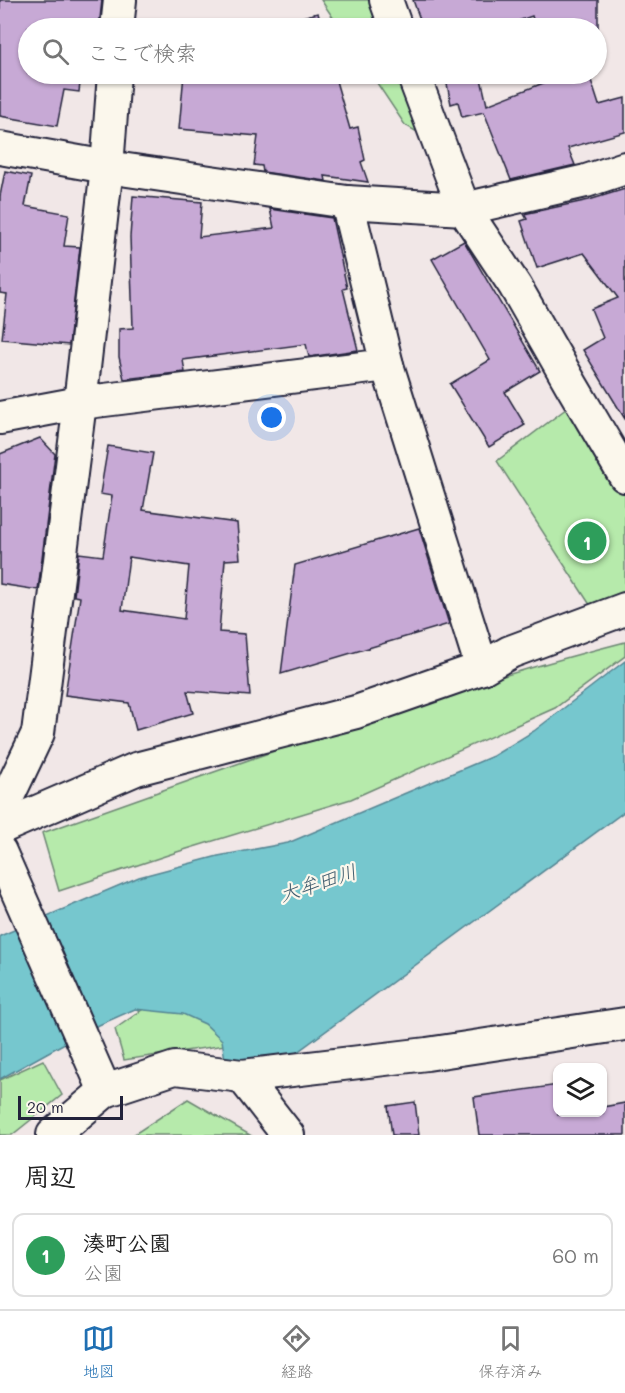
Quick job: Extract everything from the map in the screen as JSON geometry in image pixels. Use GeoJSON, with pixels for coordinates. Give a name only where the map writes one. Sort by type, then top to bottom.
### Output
{"type":"FeatureCollection","features":[{"type":"Feature","properties":{"kind":"street"},"geometry":{"type":"LineString","coordinates":[[118,18],[120,0]]}},
{"type":"Feature","properties":{"kind":"street"},"geometry":{"type":"LineString","coordinates":[[386,0],[392,18]]}},
{"type":"Feature","properties":{"kind":"street"},"geometry":{"type":"LineString","coordinates":[[0,813],[38,733],[80,403],[107,167],[113,84]]}},
{"type":"Feature","properties":{"kind":"street"},"geometry":{"type":"LineString","coordinates":[[417,84],[464,209],[515,286],[625,476]]}},
{"type":"Feature","properties":{"kind":"street"},"geometry":{"type":"LineString","coordinates":[[0,148],[107,167],[347,202],[464,209],[586,181],[625,168]]}},
{"type":"Feature","properties":{"kind":"street"},"geometry":{"type":"LineString","coordinates":[[347,202],[387,365],[482,668]]}},
{"type":"Feature","properties":{"kind":"street"},"geometry":{"type":"LineString","coordinates":[[0,418],[80,403],[387,365]]}},
{"type":"Feature","properties":{"kind":"street"},"geometry":{"type":"LineString","coordinates":[[0,828],[136,769],[356,712],[482,668],[510,651],[625,609]]}},
{"type":"Feature","properties":{"kind":"street"},"geometry":{"type":"LineString","coordinates":[[0,852],[105,1091]]}},
{"type":"Feature","properties":{"kind":"street"},"geometry":{"type":"LineString","coordinates":[[53,1135],[105,1091],[175,1068],[242,1076],[427,1054],[625,1024]]}},
{"type":"Feature","properties":{"kind":"street"},"geometry":{"type":"LineString","coordinates":[[242,1076],[288,1135]]}},
{"type":"Feature","properties":{"kind":"green space"},"geometry":{"type":"Polygon","coordinates":[[[321,0],[381,0],[388,18],[333,18],[321,0]]]}},
{"type":"Feature","properties":{"kind":"green space"},"geometry":{"type":"Polygon","coordinates":[[[378,84],[415,84],[441,146],[405,125],[378,84]]]}},
{"type":"Feature","properties":{"kind":"green space"},"geometry":{"type":"Polygon","coordinates":[[[579,399],[625,476],[625,605],[596,614],[497,461],[579,399]]]}},
{"type":"Feature","properties":{"kind":"green space"},"geometry":{"type":"Polygon","coordinates":[[[625,642],[625,656],[555,708],[351,799],[59,891],[42,833],[404,707],[625,642]]]}},
{"type":"Feature","properties":{"kind":"green space"},"geometry":{"type":"Polygon","coordinates":[[[149,1005],[201,1012],[232,1044],[124,1060],[115,1029],[149,1005]]]}},
{"type":"Feature","properties":{"kind":"green space"},"geometry":{"type":"Polygon","coordinates":[[[43,1060],[62,1095],[12,1135],[0,1135],[0,1080],[43,1060]]]}},
{"type":"Feature","properties":{"kind":"green space"},"geometry":{"type":"Polygon","coordinates":[[[188,1099],[250,1135],[133,1135],[188,1099]]]}},
{"type":"Feature","properties":{"kind":"water","name":"大牟田川"},"geometry":{"type":"Polygon","coordinates":[[[625,661],[625,811],[296,1053],[293,1067],[227,1073],[222,1040],[205,1024],[183,1014],[135,1009],[90,1029],[0,1079],[0,936],[139,877],[218,856],[288,843],[493,756],[534,731],[625,661]]]}},
{"type":"Feature","properties":{"kind":"building"},"geometry":{"type":"Polygon","coordinates":[[[0,0],[102,0],[100,18],[18,18],[18,84],[80,84],[79,92],[64,90],[57,126],[0,116],[0,0]]]}},
{"type":"Feature","properties":{"kind":"building"},"geometry":{"type":"Polygon","coordinates":[[[413,0],[598,0],[598,18],[533,18],[532,16],[526,18],[419,18],[413,0]]]}},
{"type":"Feature","properties":{"kind":"building"},"geometry":{"type":"Polygon","coordinates":[[[318,13],[319,18],[298,18],[318,13]]]}},
{"type":"Feature","properties":{"kind":"building"},"geometry":{"type":"Polygon","coordinates":[[[183,84],[337,84],[350,129],[358,127],[365,160],[361,162],[368,182],[325,176],[326,181],[263,172],[262,166],[254,165],[258,136],[179,129],[183,84]]]}},
{"type":"Feature","properties":{"kind":"building"},"geometry":{"type":"Polygon","coordinates":[[[447,84],[482,84],[487,105],[541,84],[592,84],[599,105],[625,98],[625,132],[568,148],[575,165],[511,180],[484,112],[462,117],[458,102],[451,104],[447,84]]]}},
{"type":"Feature","properties":{"kind":"building"},"geometry":{"type":"Polygon","coordinates":[[[5,171],[31,176],[25,206],[69,214],[64,246],[80,247],[69,345],[2,339],[7,294],[0,293],[0,196],[5,171]]]}},
{"type":"Feature","properties":{"kind":"building"},"geometry":{"type":"Polygon","coordinates":[[[625,189],[625,419],[583,350],[603,338],[591,309],[618,298],[584,253],[537,268],[521,221],[527,219],[524,214],[589,200],[625,189]]]}},
{"type":"Feature","properties":{"kind":"building"},"geometry":{"type":"Polygon","coordinates":[[[133,196],[202,202],[199,237],[274,228],[270,209],[332,218],[347,288],[343,289],[358,350],[309,357],[306,344],[183,360],[185,372],[124,379],[119,357],[119,329],[133,328],[130,237],[133,196]]]}},
{"type":"Feature","properties":{"kind":"building"},"geometry":{"type":"Polygon","coordinates":[[[464,241],[540,371],[505,392],[525,425],[489,447],[450,384],[490,360],[432,259],[464,241]]]}},
{"type":"Feature","properties":{"kind":"building"},"geometry":{"type":"Polygon","coordinates":[[[40,438],[55,454],[38,590],[0,584],[0,454],[40,438]]]}},
{"type":"Feature","properties":{"kind":"building"},"geometry":{"type":"Polygon","coordinates":[[[108,446],[153,453],[143,510],[237,523],[240,559],[225,560],[219,632],[245,634],[250,696],[187,691],[193,713],[136,730],[129,703],[65,695],[80,597],[74,596],[79,553],[103,556],[112,496],[100,494],[108,446]],[[129,557],[122,610],[184,619],[189,566],[129,557]]]}},
{"type":"Feature","properties":{"kind":"building"},"geometry":{"type":"Polygon","coordinates":[[[419,528],[449,624],[281,674],[295,565],[419,528]]]}},
{"type":"Feature","properties":{"kind":"building"},"geometry":{"type":"Polygon","coordinates":[[[553,1086],[553,1117],[607,1117],[607,1106],[625,1103],[625,1135],[479,1135],[474,1097],[553,1086]]]}},
{"type":"Feature","properties":{"kind":"building"},"geometry":{"type":"Polygon","coordinates":[[[415,1102],[419,1135],[392,1135],[388,1106],[415,1102]]]}},
{"type":"Feature","properties":{"kind":"place","name":"湊町公園"},"geometry":{"type":"Point","coordinates":[587,541]}}]}
